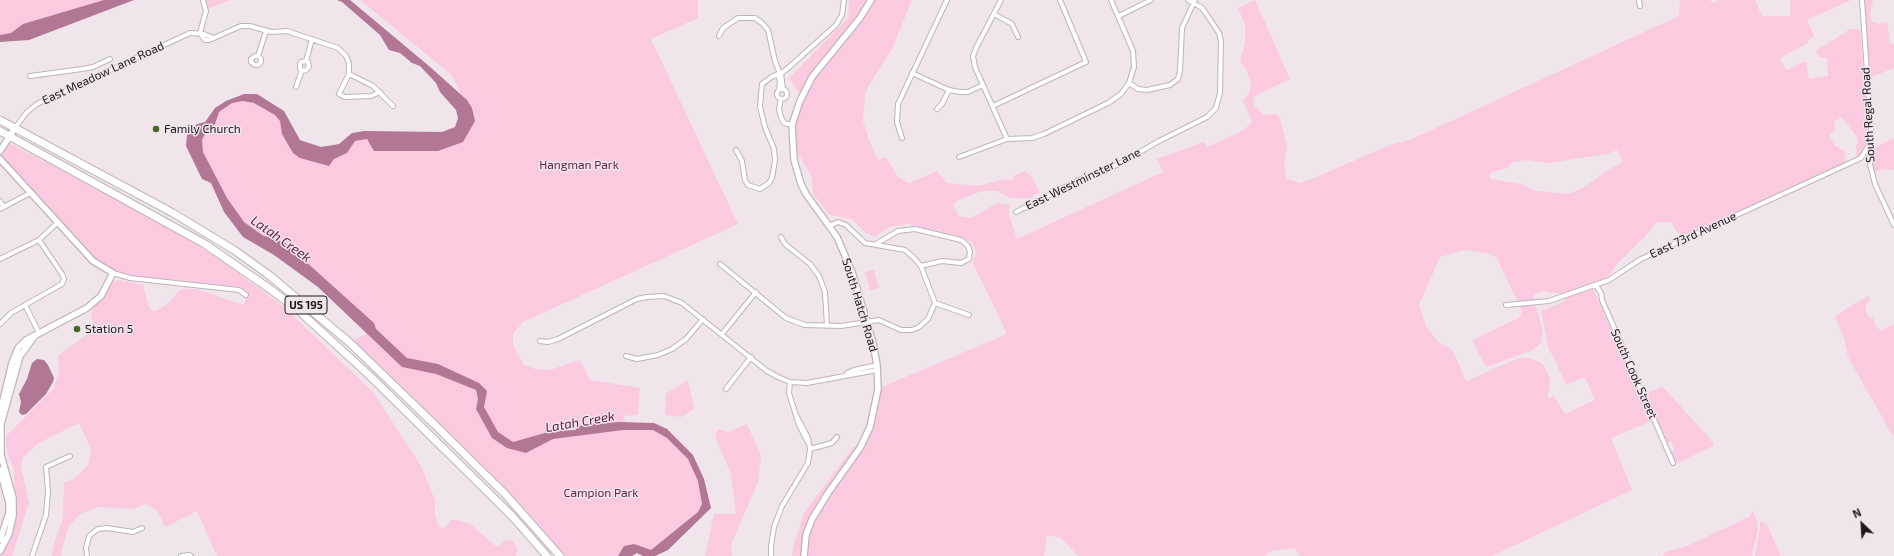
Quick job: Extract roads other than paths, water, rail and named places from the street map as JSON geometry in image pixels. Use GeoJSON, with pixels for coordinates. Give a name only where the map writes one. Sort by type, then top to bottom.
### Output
{"type":"FeatureCollection","features":[{"type":"Feature","properties":{"kind":"highway","name":"US 195"},"geometry":{"type":"LineString","coordinates":[[0,120],[173,213],[234,250],[269,275],[349,342],[505,494],[560,556]]}},
{"type":"Feature","properties":{"kind":"highway","name":"US 195"},"geometry":{"type":"LineString","coordinates":[[0,131],[204,244],[281,298],[310,321],[369,375],[512,516],[547,556]]}},
{"type":"Feature","properties":{"kind":"street"},"geometry":{"type":"LineString","coordinates":[[203,0],[206,11],[200,33],[205,40],[210,40],[241,26],[250,26],[266,31],[287,31],[338,48],[343,52],[349,63],[349,74],[339,94],[345,98],[371,96],[380,92]]}},
{"type":"Feature","properties":{"kind":"street"},"geometry":{"type":"LineString","coordinates":[[736,150],[742,161],[745,180],[748,185],[760,189],[769,183],[772,178],[775,160],[772,140],[762,118],[760,107],[762,84],[768,79],[780,74],[836,25],[842,15],[844,0]]}},
{"type":"Feature","properties":{"kind":"street","name":"South Hatch Road"},"geometry":{"type":"LineString","coordinates":[[804,556],[806,535],[812,519],[828,493],[860,448],[870,428],[877,395],[877,367],[868,322],[847,258],[829,226],[801,184],[794,160],[792,125],[800,101],[812,77],[860,18],[871,0]]}},
{"type":"Feature","properties":{"kind":"street"},"geometry":{"type":"LineString","coordinates":[[902,138],[897,122],[897,114],[902,94],[947,0]]}},
{"type":"Feature","properties":{"kind":"street"},"geometry":{"type":"LineString","coordinates":[[1001,0],[974,54],[974,61],[1007,139]]}},
{"type":"Feature","properties":{"kind":"street"},"geometry":{"type":"LineString","coordinates":[[992,106],[1086,62],[1060,0]]}},
{"type":"Feature","properties":{"kind":"street"},"geometry":{"type":"LineString","coordinates":[[959,157],[1007,139],[1032,138],[1044,134],[1108,103],[1120,94],[1129,83],[1134,66],[1134,58],[1131,46],[1112,0]]}},
{"type":"Feature","properties":{"kind":"street"},"geometry":{"type":"LineString","coordinates":[[1119,16],[1151,0]]}},
{"type":"Feature","properties":{"kind":"street","name":"East Westminster Lane"},"geometry":{"type":"LineString","coordinates":[[1016,212],[1081,178],[1103,172],[1159,141],[1207,117],[1216,108],[1220,93],[1221,41],[1219,33],[1202,8],[1195,1],[1188,0]]}},
{"type":"Feature","properties":{"kind":"street"},"geometry":{"type":"LineString","coordinates":[[1639,0],[1640,6]]}},
{"type":"Feature","properties":{"kind":"street","name":"South Regal Road"},"geometry":{"type":"LineString","coordinates":[[1862,0],[1871,129],[1870,164],[1872,176],[1894,226]]}},
{"type":"Feature","properties":{"kind":"street"},"geometry":{"type":"LineString","coordinates":[[1129,83],[1138,89],[1147,90],[1170,85],[1178,79],[1180,71],[1182,28],[1195,1]]}},
{"type":"Feature","properties":{"kind":"street"},"geometry":{"type":"LineString","coordinates":[[994,14],[1012,24],[1018,37]]}},
{"type":"Feature","properties":{"kind":"street"},"geometry":{"type":"LineString","coordinates":[[719,36],[723,28],[738,18],[755,18],[762,23],[768,30],[775,61],[780,74],[781,89],[776,95],[781,99]]}},
{"type":"Feature","properties":{"kind":"street"},"geometry":{"type":"LineString","coordinates":[[258,56],[266,31]]}},
{"type":"Feature","properties":{"kind":"street","name":"East Meadow Lane Road"},"geometry":{"type":"LineString","coordinates":[[15,128],[27,112],[37,104],[190,33],[200,33]]}},
{"type":"Feature","properties":{"kind":"street"},"geometry":{"type":"LineString","coordinates":[[302,70],[306,70],[309,67],[308,62],[306,61],[312,40]]}},
{"type":"Feature","properties":{"kind":"street"},"geometry":{"type":"LineString","coordinates":[[30,76],[82,69],[106,61],[109,70]]}},
{"type":"Feature","properties":{"kind":"street"},"geometry":{"type":"LineString","coordinates":[[296,87],[302,70],[300,64],[303,61],[306,61]]}},
{"type":"Feature","properties":{"kind":"street"},"geometry":{"type":"LineString","coordinates":[[912,73],[949,90],[960,92],[968,92],[983,85]]}},
{"type":"Feature","properties":{"kind":"street"},"geometry":{"type":"LineString","coordinates":[[349,74],[373,86],[393,106]]}},
{"type":"Feature","properties":{"kind":"street"},"geometry":{"type":"LineString","coordinates":[[781,89],[786,91],[787,95],[781,99],[779,109],[780,117],[784,123],[792,125]]}},
{"type":"Feature","properties":{"kind":"street"},"geometry":{"type":"LineString","coordinates":[[937,109],[942,104],[949,90]]}},
{"type":"Feature","properties":{"kind":"street"},"geometry":{"type":"LineString","coordinates":[[0,151],[15,128]]}},
{"type":"Feature","properties":{"kind":"street","name":"East 73rd Avenue"},"geometry":{"type":"LineString","coordinates":[[1506,305],[1549,301],[1609,280],[1641,259],[1861,158],[1870,142]]}},
{"type":"Feature","properties":{"kind":"street"},"geometry":{"type":"LineString","coordinates":[[0,159],[93,260],[113,273],[130,278],[239,290],[246,295]]}},
{"type":"Feature","properties":{"kind":"street"},"geometry":{"type":"LineString","coordinates":[[0,201],[2,208],[30,193]]}},
{"type":"Feature","properties":{"kind":"street"},"geometry":{"type":"LineString","coordinates":[[0,259],[39,240],[58,222]]}},
{"type":"Feature","properties":{"kind":"street"},"geometry":{"type":"LineString","coordinates":[[829,226],[838,222],[846,225],[865,243],[905,250],[921,266],[936,303],[969,315]]}},
{"type":"Feature","properties":{"kind":"street"},"geometry":{"type":"LineString","coordinates":[[876,244],[898,231],[915,229],[961,240],[968,246],[970,252],[969,259],[961,263],[942,261],[921,266]]}},
{"type":"Feature","properties":{"kind":"street"},"geometry":{"type":"LineString","coordinates":[[781,238],[785,244],[810,264],[819,276],[825,292],[827,326]]}},
{"type":"Feature","properties":{"kind":"street"},"geometry":{"type":"LineString","coordinates":[[0,324],[11,313],[62,284],[64,279],[62,274],[39,240]]}},
{"type":"Feature","properties":{"kind":"street"},"geometry":{"type":"LineString","coordinates":[[720,264],[786,318],[805,325],[848,326],[879,320],[901,330],[912,330],[919,327],[928,319],[936,303]]}},
{"type":"Feature","properties":{"kind":"street"},"geometry":{"type":"LineString","coordinates":[[0,413],[12,363],[18,348],[26,340],[87,308],[101,296],[113,273]]}},
{"type":"Feature","properties":{"kind":"street","name":"South Cook Street"},"geometry":{"type":"LineString","coordinates":[[1596,285],[1601,293],[1602,300],[1673,463]]}},
{"type":"Feature","properties":{"kind":"street"},"geometry":{"type":"LineString","coordinates":[[722,334],[756,292]]}},
{"type":"Feature","properties":{"kind":"street"},"geometry":{"type":"LineString","coordinates":[[540,341],[558,339],[627,304],[647,297],[664,296],[682,303],[778,378],[790,382],[806,383],[845,374],[854,370],[877,367]]}},
{"type":"Feature","properties":{"kind":"street"},"geometry":{"type":"LineString","coordinates":[[25,305],[37,335]]}},
{"type":"Feature","properties":{"kind":"street"},"geometry":{"type":"LineString","coordinates":[[626,356],[637,359],[658,355],[672,349],[686,339],[703,319]]}},
{"type":"Feature","properties":{"kind":"street"},"geometry":{"type":"LineString","coordinates":[[0,551],[9,534],[13,516],[13,498],[1,455],[1,424],[20,356],[37,335]]}},
{"type":"Feature","properties":{"kind":"street"},"geometry":{"type":"LineString","coordinates":[[726,389],[751,357]]}},
{"type":"Feature","properties":{"kind":"street"},"geometry":{"type":"LineString","coordinates":[[771,556],[774,527],[782,506],[808,463],[810,449],[799,425],[789,392],[790,382]]}},
{"type":"Feature","properties":{"kind":"street"},"geometry":{"type":"LineString","coordinates":[[810,449],[832,443],[838,437]]}},
{"type":"Feature","properties":{"kind":"street"},"geometry":{"type":"LineString","coordinates":[[32,556],[46,515],[48,492],[46,467],[70,456]]}},
{"type":"Feature","properties":{"kind":"street"},"geometry":{"type":"LineString","coordinates":[[0,470],[9,503],[9,513],[0,540]]}},
{"type":"Feature","properties":{"kind":"street"},"geometry":{"type":"LineString","coordinates":[[87,556],[86,548],[89,536],[98,529],[107,528],[133,532],[142,528]]}},
{"type":"Feature","properties":{"kind":"street"},"geometry":{"type":"LineString","coordinates":[[181,556],[191,556]]}},
{"type":"Feature","properties":{"kind":"place","name":"Family Church"},"geometry":{"type":"Point","coordinates":[156,129]}},
{"type":"Feature","properties":{"kind":"place","name":"Station 5"},"geometry":{"type":"Point","coordinates":[77,329]}},
{"type":"Feature","properties":{"kind":"park label","name":"Hangman Park"},"geometry":{"type":"Point","coordinates":[579,165]}},
{"type":"Feature","properties":{"kind":"park label","name":"Campion Park"},"geometry":{"type":"Point","coordinates":[601,493]}},
{"type":"Feature","properties":{"kind":"water label","name":"Latah Creek"},"geometry":{"type":"Point","coordinates":[281,239]}},
{"type":"Feature","properties":{"kind":"water label","name":"Latah Creek"},"geometry":{"type":"Point","coordinates":[580,422]}}]}
